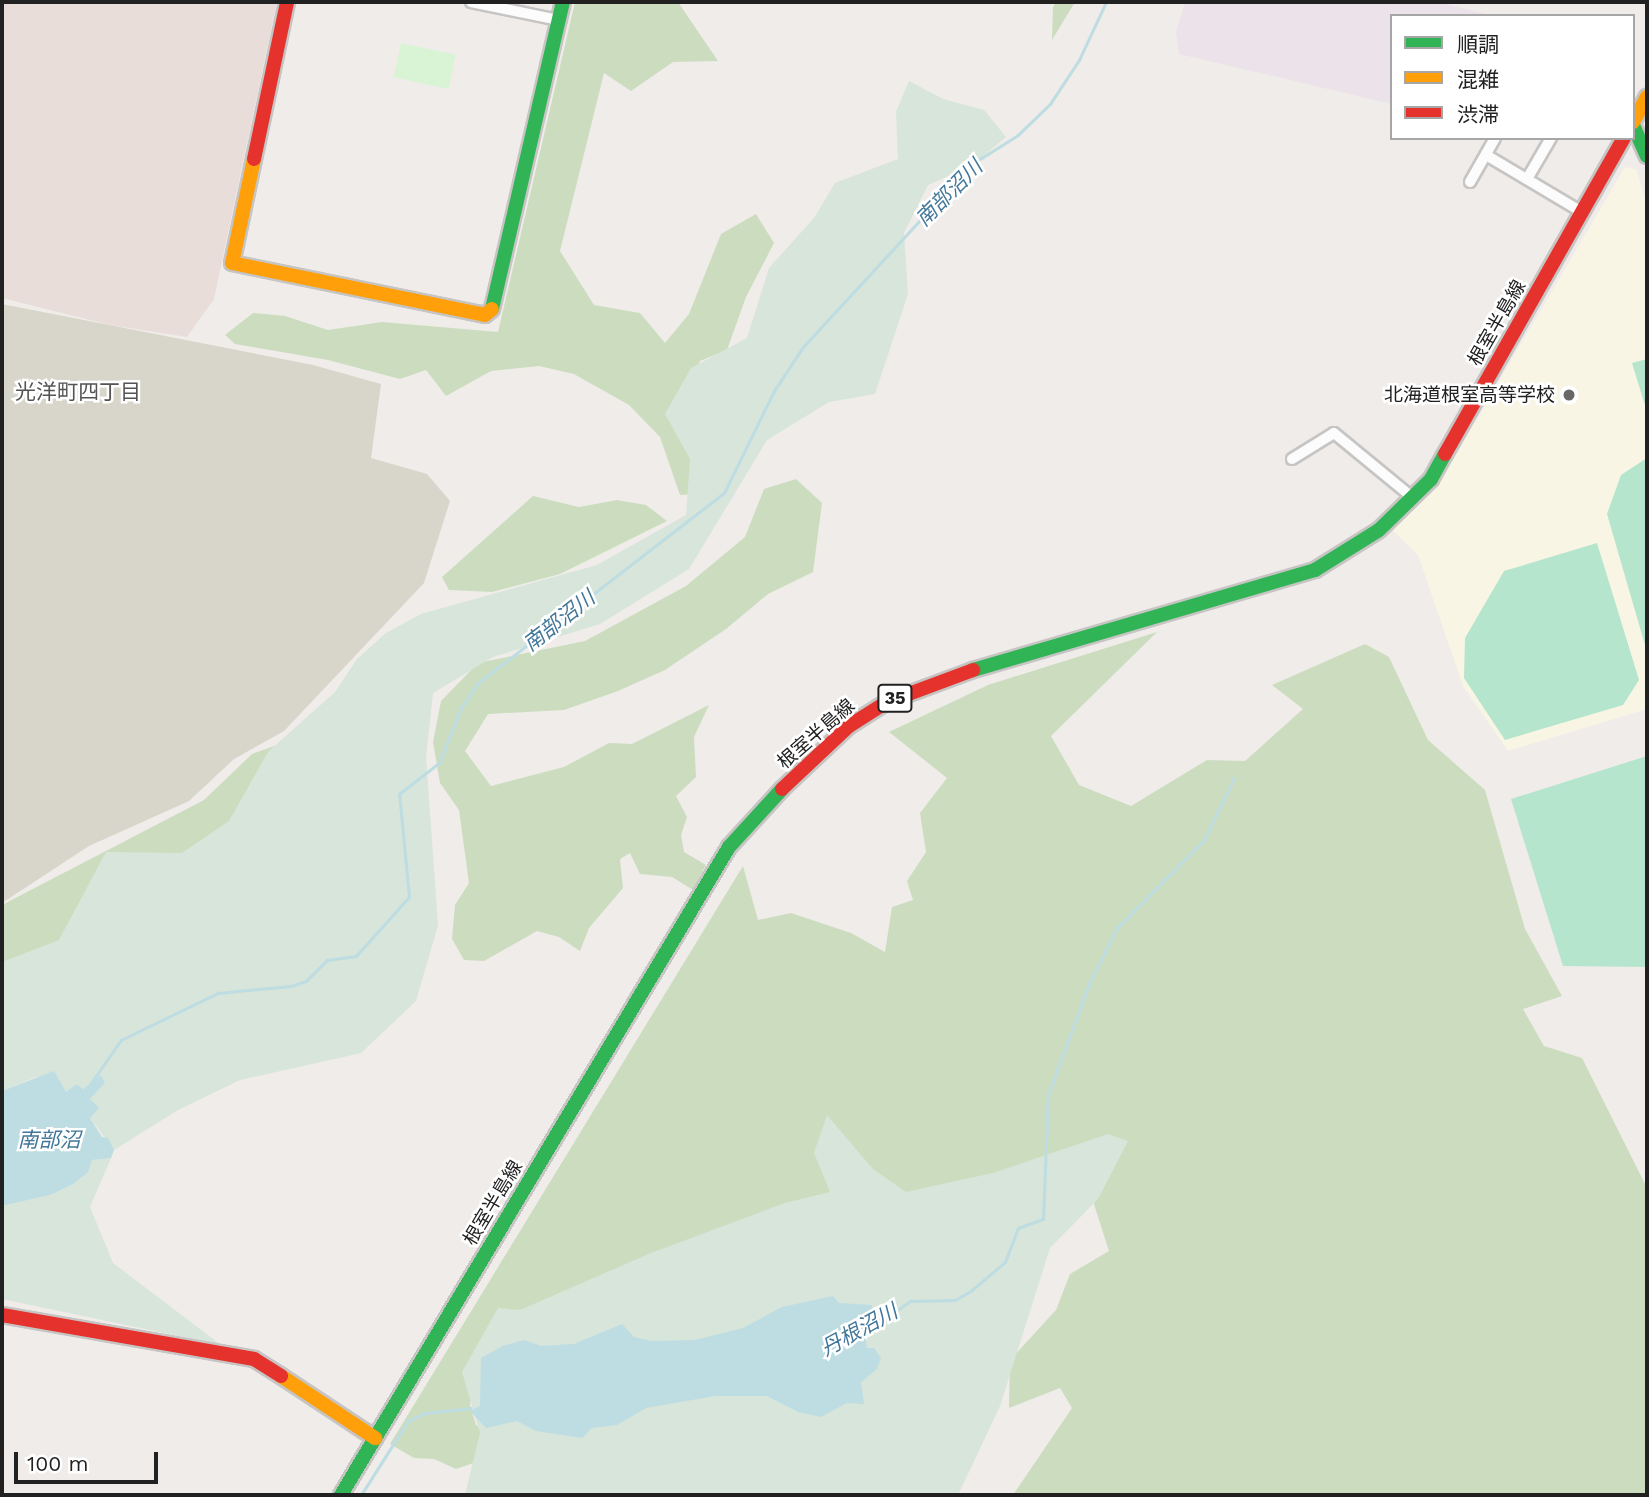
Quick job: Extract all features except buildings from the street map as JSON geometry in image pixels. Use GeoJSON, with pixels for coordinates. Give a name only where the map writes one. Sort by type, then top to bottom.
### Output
{"type":"FeatureCollection","features":[{"type":"Feature","properties":{"kind":"main road"},"geometry":{"type":"LineString","coordinates":[[287,2],[232,263],[482,315],[492,310],[563,2]]}},
{"type":"Feature","properties":{"kind":"main road"},"geometry":{"type":"LineString","coordinates":[[1635,119],[1647,97]]}},
{"type":"Feature","properties":{"kind":"main road"},"geometry":{"type":"LineString","coordinates":[[1635,128],[1647,156]]}},
{"type":"Feature","properties":{"kind":"main road","name":"根室半島線"},"geometry":{"type":"LineString","coordinates":[[341,1495],[729,847],[757,811],[849,726],[887,702],[964,673],[1323,567],[1379,530],[1431,479],[1623,140]]}},
{"type":"Feature","properties":{"kind":"main road"},"geometry":{"type":"LineString","coordinates":[[2,1315],[254,1359],[375,1438]]}},
{"type":"Feature","properties":{"kind":"street"},"geometry":{"type":"LineString","coordinates":[[471,2],[559,20]]}},
{"type":"Feature","properties":{"kind":"street"},"geometry":{"type":"LineString","coordinates":[[1470,182],[1494,140]]}},
{"type":"Feature","properties":{"kind":"street"},"geometry":{"type":"LineString","coordinates":[[1527,179],[1549,140]]}},
{"type":"Feature","properties":{"kind":"street"},"geometry":{"type":"LineString","coordinates":[[1486,155],[1582,212]]}},
{"type":"Feature","properties":{"kind":"street"},"geometry":{"type":"LineString","coordinates":[[1292,459],[1334,433],[1413,498]]}},
{"type":"Feature","properties":{"kind":"shaded area"},"geometry":{"type":"Polygon","coordinates":[[[2,2],[277,2],[214,299],[187,337],[110,325],[2,298],[2,2]]]}},
{"type":"Feature","properties":{"kind":"shaded area"},"geometry":{"type":"Polygon","coordinates":[[[1185,2],[1437,2],[1487,14],[1390,14],[1390,104],[1179,54],[1176,32],[1185,2]]]}},
{"type":"Feature","properties":{"kind":"shaded area"},"geometry":{"type":"Polygon","coordinates":[[[909,81],[943,99],[984,110],[1006,137],[974,164],[928,185],[904,233],[908,294],[875,394],[829,402],[767,440],[689,569],[600,624],[493,657],[433,693],[426,757],[438,925],[416,1001],[361,1053],[240,1080],[178,1110],[114,1150],[90,1118],[94,1111],[89,1099],[105,1083],[101,1075],[83,1089],[77,1084],[67,1092],[36,1077],[2,1091],[2,962],[59,940],[106,852],[182,853],[229,821],[268,752],[335,692],[357,659],[386,633],[421,614],[597,565],[686,515],[690,459],[665,414],[691,368],[747,338],[769,268],[814,218],[835,183],[898,159],[896,112],[909,81]]]}},
{"type":"Feature","properties":{"kind":"shaded area","name":"北海道根室高等学校"},"geometry":{"type":"Polygon","coordinates":[[[1625,167],[1636,169],[1647,205],[1647,709],[1508,751],[1463,686],[1418,555],[1391,529],[1442,478],[1625,167]]]}},
{"type":"Feature","properties":{"kind":"shaded area"},"geometry":{"type":"Polygon","coordinates":[[[2,304],[313,365],[381,384],[371,458],[427,474],[450,501],[424,583],[284,731],[234,759],[189,801],[89,846],[2,903],[2,304]]]}},
{"type":"Feature","properties":{"kind":"shaded area"},"geometry":{"type":"Polygon","coordinates":[[[827,1115],[873,1169],[906,1192],[993,1173],[1108,1134],[1128,1141],[1098,1199],[1050,1248],[1000,1406],[958,1495],[465,1495],[480,1433],[462,1372],[498,1308],[520,1310],[651,1253],[785,1203],[830,1192],[814,1153],[827,1115]]]}},
{"type":"Feature","properties":{"kind":"shaded area"},"geometry":{"type":"Polygon","coordinates":[[[111,1158],[90,1207],[113,1263],[221,1345],[2,1299],[2,1206],[50,1195],[88,1172],[92,1160],[111,1158]]]}},
{"type":"Feature","properties":{"kind":"green space"},"geometry":{"type":"Polygon","coordinates":[[[575,2],[678,2],[718,61],[673,62],[631,91],[604,73],[560,251],[594,305],[640,313],[665,343],[689,314],[721,234],[756,214],[774,243],[746,297],[727,350],[700,361],[688,393],[700,494],[680,495],[660,437],[629,405],[574,374],[539,366],[491,371],[446,396],[426,370],[400,379],[328,360],[235,344],[225,335],[253,313],[285,316],[328,330],[382,322],[498,332],[575,2]]]}},
{"type":"Feature","properties":{"kind":"green space"},"geometry":{"type":"Polygon","coordinates":[[[1056,2],[1075,2],[1052,40],[1053,7],[1056,2]]]}},
{"type":"Feature","properties":{"kind":"green space"},"geometry":{"type":"Polygon","coordinates":[[[401,43],[456,55],[448,89],[394,77],[401,43]]]}},
{"type":"Feature","properties":{"kind":"green space"},"geometry":{"type":"Polygon","coordinates":[[[1647,359],[1647,412],[1632,363],[1647,359]]]}},
{"type":"Feature","properties":{"kind":"green space"},"geometry":{"type":"Polygon","coordinates":[[[1647,458],[1647,652],[1607,514],[1621,475],[1647,458]]]}},
{"type":"Feature","properties":{"kind":"green space"},"geometry":{"type":"Polygon","coordinates":[[[796,479],[822,503],[813,572],[768,594],[726,629],[665,670],[618,691],[564,710],[488,714],[465,751],[491,786],[564,767],[609,743],[632,744],[709,705],[694,737],[696,777],[676,796],[687,817],[681,835],[684,852],[706,865],[693,890],[672,877],[640,874],[630,853],[620,859],[623,888],[589,928],[580,951],[559,937],[537,931],[484,961],[464,960],[452,939],[455,905],[469,883],[459,810],[440,783],[433,742],[441,701],[478,663],[585,641],[686,586],[745,537],[764,489],[796,479]]]}},
{"type":"Feature","properties":{"kind":"green space"},"geometry":{"type":"Polygon","coordinates":[[[533,496],[579,507],[617,500],[646,505],[667,521],[560,574],[492,592],[449,590],[442,577],[533,496]]]}},
{"type":"Feature","properties":{"kind":"green space"},"geometry":{"type":"Polygon","coordinates":[[[1597,543],[1639,680],[1623,705],[1505,740],[1464,678],[1465,638],[1504,571],[1597,543]]]}},
{"type":"Feature","properties":{"kind":"green space"},"geometry":{"type":"Polygon","coordinates":[[[1157,632],[1051,736],[1079,785],[1131,806],[1207,760],[1245,761],[1303,709],[1272,685],[1365,644],[1389,657],[1428,740],[1485,790],[1525,929],[1562,996],[1523,1009],[1544,1046],[1582,1058],[1647,1188],[1647,1495],[1013,1495],[1072,1408],[1060,1388],[1009,1408],[1010,1360],[1056,1310],[1070,1274],[1109,1251],[1091,1195],[477,1359],[470,1405],[476,1425],[492,1431],[485,1459],[456,1469],[434,1459],[414,1458],[390,1444],[743,866],[758,920],[791,913],[851,933],[885,952],[892,907],[913,900],[907,881],[926,852],[920,813],[947,778],[889,732],[988,685],[1157,632]]]}},
{"type":"Feature","properties":{"kind":"green space"},"geometry":{"type":"Polygon","coordinates":[[[313,732],[300,847],[2,971],[2,905],[204,800],[252,754],[313,732]]]}},
{"type":"Feature","properties":{"kind":"green space"},"geometry":{"type":"Polygon","coordinates":[[[1647,756],[1647,967],[1563,966],[1511,799],[1647,756]]]}},
{"type":"Feature","properties":{"kind":"water","name":"南部沼"},"geometry":{"type":"Polygon","coordinates":[[[54,1071],[66,1092],[77,1084],[83,1089],[101,1075],[105,1083],[90,1099],[99,1108],[90,1118],[102,1137],[108,1138],[114,1150],[111,1158],[92,1160],[88,1172],[73,1184],[50,1195],[2,1206],[2,1091],[54,1071]]]}},
{"type":"Feature","properties":{"kind":"water"},"geometry":{"type":"Polygon","coordinates":[[[833,1296],[839,1303],[872,1305],[873,1321],[879,1323],[865,1338],[867,1348],[874,1348],[881,1358],[877,1369],[861,1382],[864,1404],[847,1403],[821,1417],[798,1412],[767,1396],[715,1396],[646,1408],[617,1425],[592,1428],[582,1438],[536,1431],[517,1421],[486,1428],[470,1411],[480,1406],[481,1358],[503,1346],[524,1340],[541,1346],[574,1344],[622,1324],[634,1337],[651,1341],[695,1340],[743,1328],[782,1307],[833,1296]]]}},
{"type":"Feature","properties":{"kind":"waterway","name":"南部沼川"},"geometry":{"type":"LineString","coordinates":[[89,1086],[121,1040],[218,993],[291,986],[306,981],[327,960],[356,956],[409,897],[399,794],[439,763],[461,708],[478,683],[724,493],[774,391],[803,347],[972,164],[1018,135],[1050,104],[1079,60],[1106,2]]}},
{"type":"Feature","properties":{"kind":"waterway","name":"丹根沼川"},"geometry":{"type":"LineString","coordinates":[[879,1323],[911,1301],[955,1300],[972,1290],[1005,1262],[1018,1228],[1043,1219],[1048,1095],[1089,984],[1117,928],[1204,840],[1234,778]]}},
{"type":"Feature","properties":{"kind":"waterway","name":"丹根沼川"},"geometry":{"type":"LineString","coordinates":[[361,1495],[408,1421],[425,1413],[471,1408]]}},
{"type":"Feature","properties":{"kind":"traffic: fast"},"geometry":{"type":"LineString","coordinates":[[492,309],[563,2]]}},
{"type":"Feature","properties":{"kind":"traffic: fast"},"geometry":{"type":"LineString","coordinates":[[1635,129],[1647,156]]}},
{"type":"Feature","properties":{"kind":"traffic: fast"},"geometry":{"type":"LineString","coordinates":[[973,670],[1315,570],[1379,530],[1431,479],[1445,454]]}},
{"type":"Feature","properties":{"kind":"traffic: fast"},"geometry":{"type":"LineString","coordinates":[[341,1495],[729,847],[782,789]]}},
{"type":"Feature","properties":{"kind":"traffic: slow"},"geometry":{"type":"LineString","coordinates":[[1635,118],[1647,97]]}},
{"type":"Feature","properties":{"kind":"traffic: slow"},"geometry":{"type":"LineString","coordinates":[[254,159],[232,263],[485,315],[492,309]]}},
{"type":"Feature","properties":{"kind":"traffic: slow"},"geometry":{"type":"LineString","coordinates":[[281,1376],[375,1438]]}},
{"type":"Feature","properties":{"kind":"traffic: jam"},"geometry":{"type":"LineString","coordinates":[[254,159],[287,2]]}},
{"type":"Feature","properties":{"kind":"traffic: jam"},"geometry":{"type":"LineString","coordinates":[[1445,454],[1623,140]]}},
{"type":"Feature","properties":{"kind":"traffic: jam"},"geometry":{"type":"LineString","coordinates":[[782,789],[849,726],[887,702],[973,670]]}},
{"type":"Feature","properties":{"kind":"traffic: jam"},"geometry":{"type":"LineString","coordinates":[[2,1315],[254,1359],[281,1376]]}},
{"type":"Feature","properties":{"kind":"place","name":"北海道根室高等学校"},"geometry":{"type":"Point","coordinates":[1569,395]}},
{"type":"Feature","properties":{"kind":"district","name":"光洋町四丁目"},"geometry":{"type":"Point","coordinates":[78,392]}}]}
